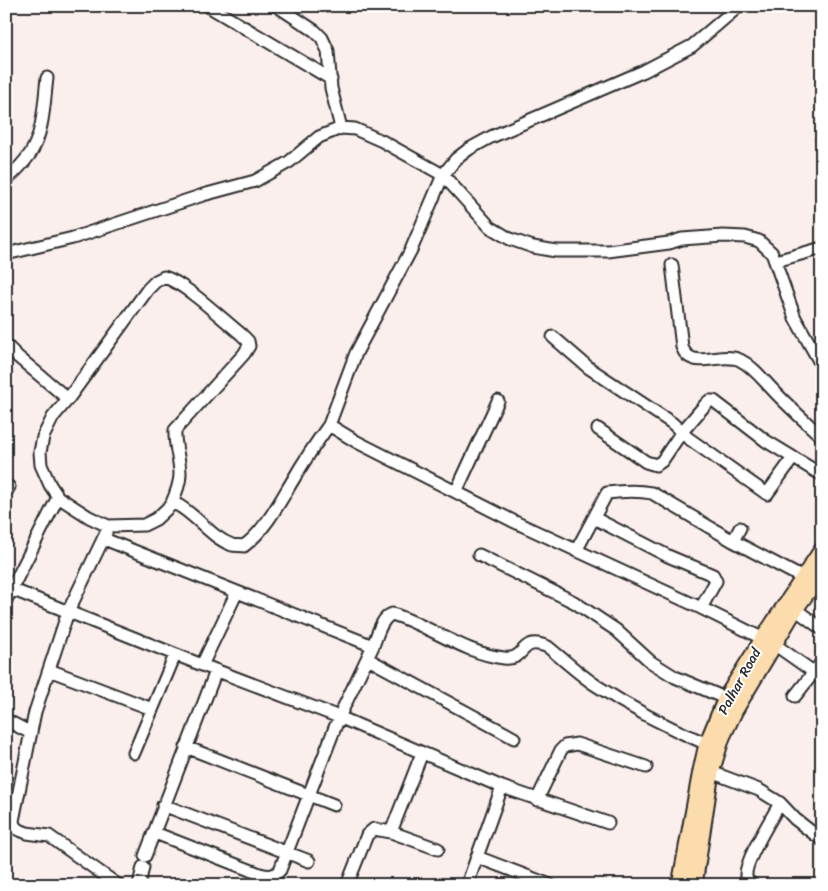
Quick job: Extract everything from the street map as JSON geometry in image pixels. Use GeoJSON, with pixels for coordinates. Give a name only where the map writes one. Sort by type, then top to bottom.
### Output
{"type":"FeatureCollection","features":[{"type":"Feature","properties":{"kind":"main road","name":"Palhar Road"},"geometry":{"type":"LineString","coordinates":[[774,645],[803,578],[822,550]]}},
{"type":"Feature","properties":{"kind":"main road","name":"Palhar Road"},"geometry":{"type":"LineString","coordinates":[[694,885],[706,772],[707,744],[732,701],[774,645],[822,572]]}},
{"type":"Feature","properties":{"kind":"main road","name":"Palhar Road"},"geometry":{"type":"LineString","coordinates":[[680,885],[706,772],[722,737],[732,701]]}},
{"type":"Feature","properties":{"kind":"street"},"geometry":{"type":"LineString","coordinates":[[208,6],[330,79]]}},
{"type":"Feature","properties":{"kind":"street"},"geometry":{"type":"LineString","coordinates":[[277,6],[315,31],[322,38],[328,51],[334,107],[341,128]]}},
{"type":"Feature","properties":{"kind":"street"},"geometry":{"type":"LineString","coordinates":[[171,505],[176,504],[184,508],[216,535],[232,545],[244,546],[254,539],[269,520],[309,453],[329,425],[356,353],[411,250],[443,175],[456,158],[491,137],[644,71],[692,46],[739,6]]}},
{"type":"Feature","properties":{"kind":"street"},"geometry":{"type":"LineString","coordinates":[[6,180],[30,154],[37,138],[47,78]]}},
{"type":"Feature","properties":{"kind":"street"},"geometry":{"type":"LineString","coordinates":[[6,254],[73,238],[203,195],[255,181],[289,162],[320,137],[341,128],[355,129],[443,175],[490,227],[510,239],[533,247],[556,252],[608,251],[669,243],[682,239],[723,236],[745,237],[759,241],[766,246],[776,260],[796,318],[822,366]]}},
{"type":"Feature","properties":{"kind":"street"},"geometry":{"type":"LineString","coordinates":[[776,260],[822,248]]}},
{"type":"Feature","properties":{"kind":"street"},"geometry":{"type":"LineString","coordinates":[[672,264],[682,347],[687,357],[691,360],[734,357],[749,364],[822,437]]}},
{"type":"Feature","properties":{"kind":"street"},"geometry":{"type":"LineString","coordinates":[[164,277],[172,279],[183,287],[248,341],[249,346],[244,354],[175,430],[174,440],[180,475],[178,486],[171,505],[156,519],[144,525],[108,526],[89,517],[58,497],[50,485],[41,465],[40,452],[43,437],[53,417],[68,399],[148,289],[156,281],[164,277]]}},
{"type":"Feature","properties":{"kind":"street"},"geometry":{"type":"LineString","coordinates":[[553,337],[589,368],[672,423],[681,433],[767,494],[793,458]]}},
{"type":"Feature","properties":{"kind":"street"},"geometry":{"type":"LineString","coordinates":[[6,345],[68,399]]}},
{"type":"Feature","properties":{"kind":"street"},"geometry":{"type":"LineString","coordinates":[[456,492],[498,401]]}},
{"type":"Feature","properties":{"kind":"street"},"geometry":{"type":"LineString","coordinates":[[598,429],[646,462],[656,465],[662,461],[681,433],[709,401],[714,401],[766,441],[822,475]]}},
{"type":"Feature","properties":{"kind":"street"},"geometry":{"type":"LineString","coordinates":[[329,425],[357,442],[456,492],[576,551],[701,608],[774,645],[818,675]]}},
{"type":"Feature","properties":{"kind":"street"},"geometry":{"type":"LineString","coordinates":[[576,551],[607,493],[632,490],[642,491],[652,493],[733,541],[803,578]]}},
{"type":"Feature","properties":{"kind":"street"},"geometry":{"type":"LineString","coordinates":[[6,600],[8,588],[58,497]]}},
{"type":"Feature","properties":{"kind":"street"},"geometry":{"type":"LineString","coordinates":[[594,518],[668,556],[713,575],[716,581],[701,608]]}},
{"type":"Feature","properties":{"kind":"street"},"geometry":{"type":"LineString","coordinates":[[108,526],[104,539],[68,612],[35,712],[14,816],[14,825],[17,829],[27,833],[49,836],[118,885]]}},
{"type":"Feature","properties":{"kind":"street"},"geometry":{"type":"LineString","coordinates":[[733,541],[740,528]]}},
{"type":"Feature","properties":{"kind":"street"},"geometry":{"type":"LineString","coordinates":[[104,539],[373,646]]}},
{"type":"Feature","properties":{"kind":"street"},"geometry":{"type":"LineString","coordinates":[[479,555],[574,602],[616,630],[651,662],[675,677],[732,701]]}},
{"type":"Feature","properties":{"kind":"street"},"geometry":{"type":"LineString","coordinates":[[8,588],[216,671],[339,717],[502,787],[608,823]]}},
{"type":"Feature","properties":{"kind":"street"},"geometry":{"type":"LineString","coordinates":[[202,665],[237,592]]}},
{"type":"Feature","properties":{"kind":"street"},"geometry":{"type":"LineString","coordinates":[[796,609],[822,628]]}},
{"type":"Feature","properties":{"kind":"street"},"geometry":{"type":"LineString","coordinates":[[155,833],[268,876],[276,874],[280,870],[339,717],[384,620],[392,614],[472,649],[506,658],[520,655],[530,643],[542,644],[595,685],[651,719],[707,744]]}},
{"type":"Feature","properties":{"kind":"street"},"geometry":{"type":"LineString","coordinates":[[134,753],[175,655]]}},
{"type":"Feature","properties":{"kind":"street"},"geometry":{"type":"LineString","coordinates":[[368,658],[514,738]]}},
{"type":"Feature","properties":{"kind":"street"},"geometry":{"type":"LineString","coordinates":[[796,696],[818,675],[822,662]]}},
{"type":"Feature","properties":{"kind":"street"},"geometry":{"type":"LineString","coordinates":[[49,670],[152,709]]}},
{"type":"Feature","properties":{"kind":"street"},"geometry":{"type":"LineString","coordinates":[[140,885],[144,862],[163,805],[216,671]]}},
{"type":"Feature","properties":{"kind":"street"},"geometry":{"type":"LineString","coordinates":[[6,720],[31,733]]}},
{"type":"Feature","properties":{"kind":"street"},"geometry":{"type":"LineString","coordinates":[[537,800],[561,750],[571,744],[577,744],[646,767]]}},
{"type":"Feature","properties":{"kind":"street"},"geometry":{"type":"LineString","coordinates":[[186,747],[334,805]]}},
{"type":"Feature","properties":{"kind":"street"},"geometry":{"type":"LineString","coordinates":[[391,832],[422,753]]}},
{"type":"Feature","properties":{"kind":"street"},"geometry":{"type":"LineString","coordinates":[[706,772],[759,790],[780,803],[795,819],[822,840]]}},
{"type":"Feature","properties":{"kind":"street"},"geometry":{"type":"LineString","coordinates":[[467,885],[502,787]]}},
{"type":"Feature","properties":{"kind":"street"},"geometry":{"type":"LineString","coordinates":[[753,885],[747,879],[746,874],[756,846],[780,803]]}},
{"type":"Feature","properties":{"kind":"street"},"geometry":{"type":"LineString","coordinates":[[163,805],[309,861]]}},
{"type":"Feature","properties":{"kind":"street"},"geometry":{"type":"LineString","coordinates":[[347,885],[367,835],[374,830],[391,832],[438,849]]}},
{"type":"Feature","properties":{"kind":"street"},"geometry":{"type":"LineString","coordinates":[[477,857],[550,885]]}}]}
